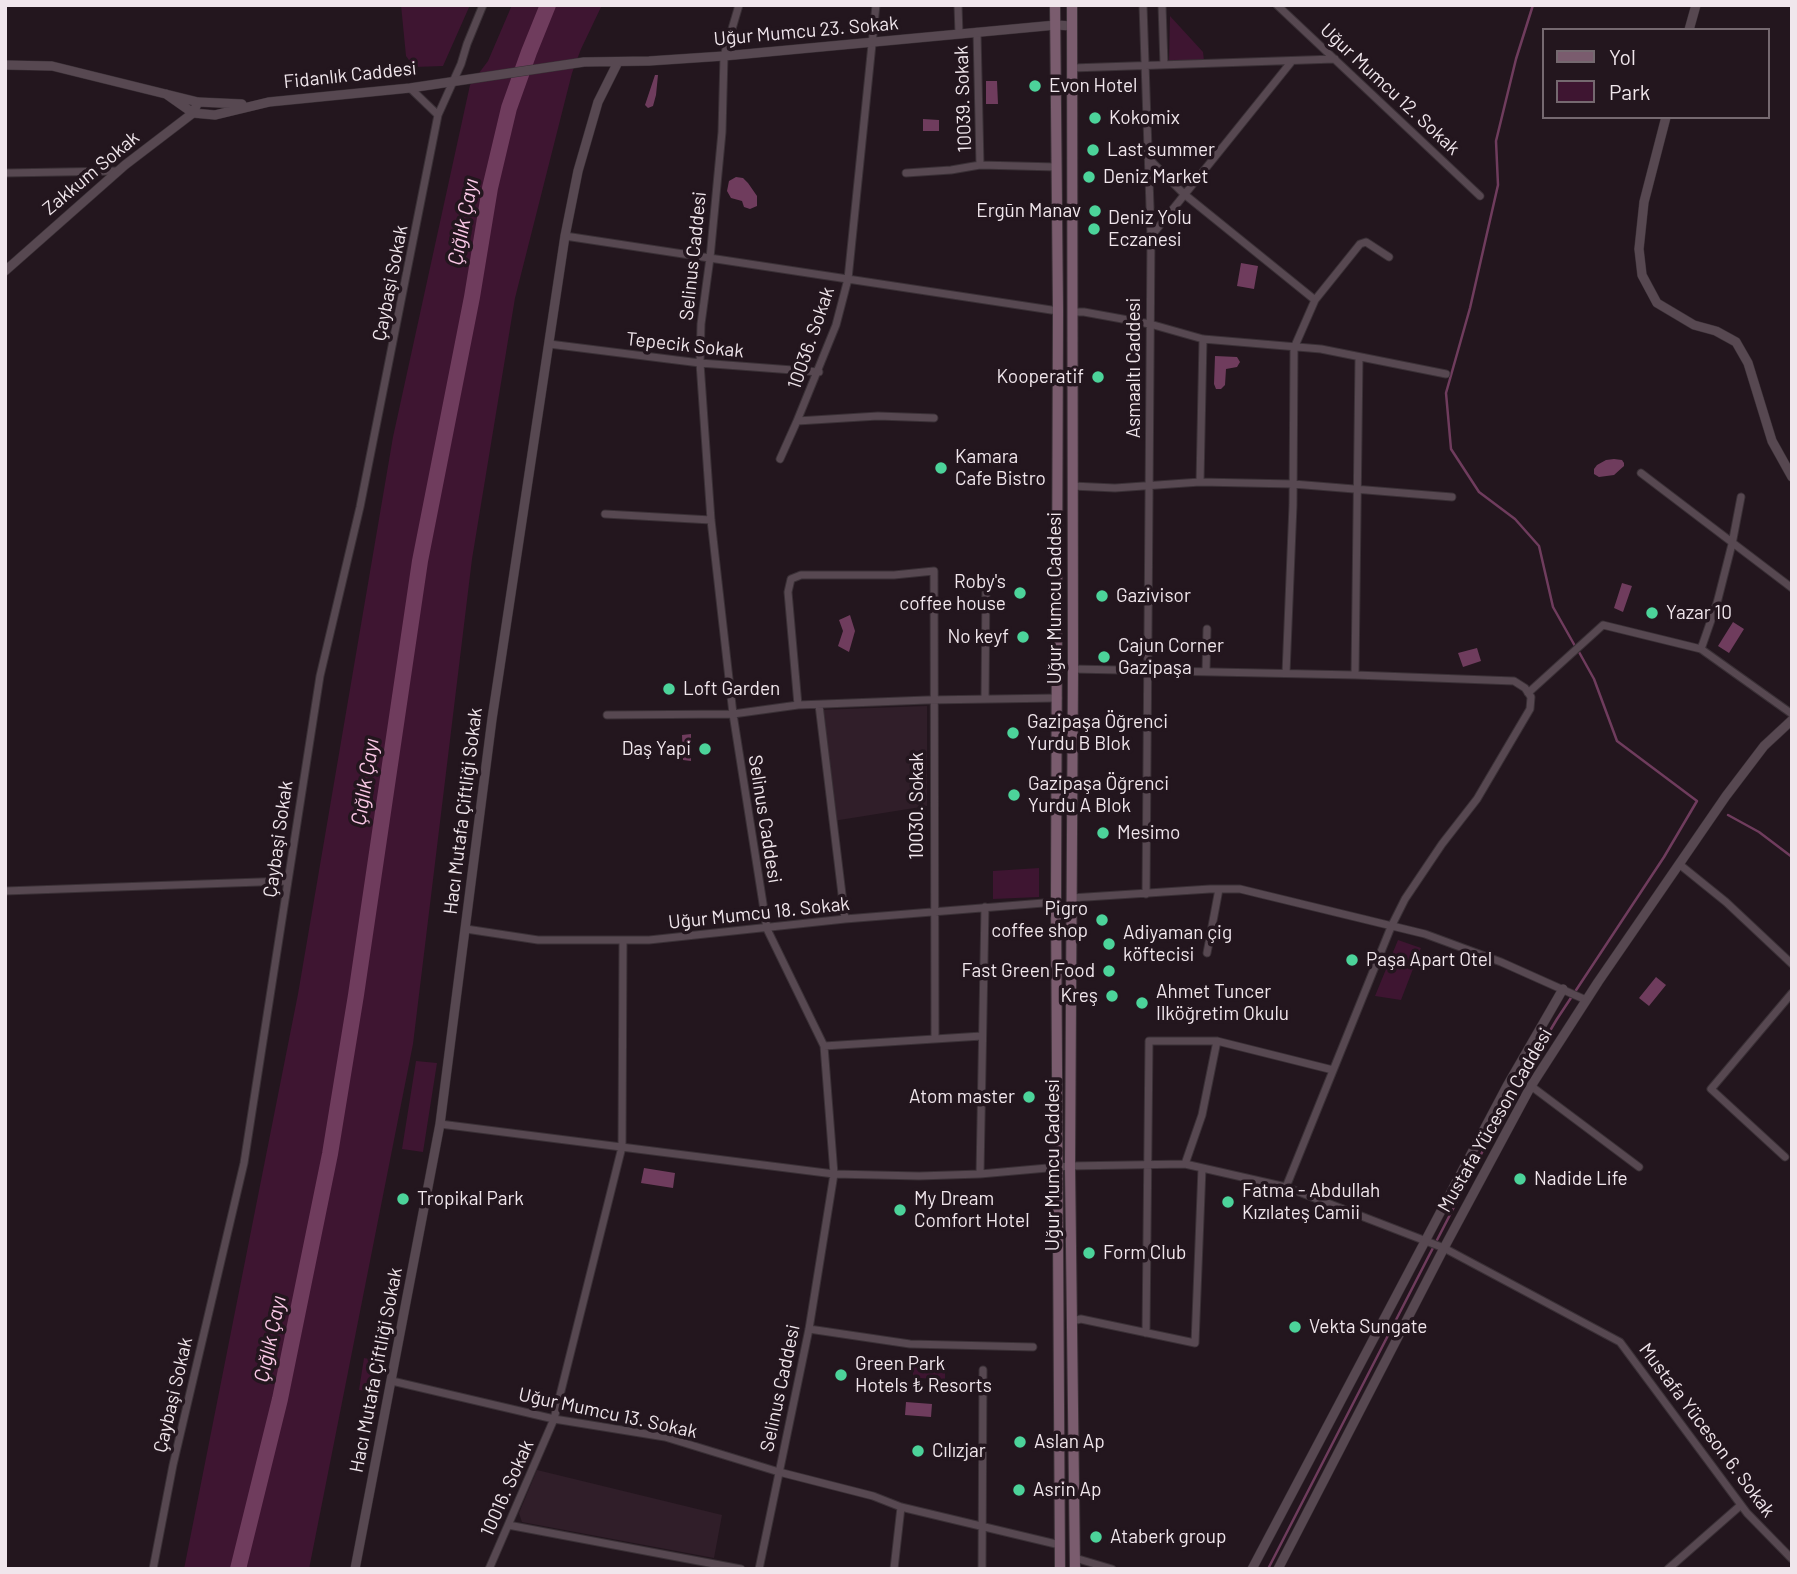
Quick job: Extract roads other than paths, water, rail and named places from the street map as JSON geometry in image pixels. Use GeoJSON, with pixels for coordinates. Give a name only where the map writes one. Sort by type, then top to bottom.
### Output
{"type":"FeatureCollection","features":[{"type":"Feature","properties":{"kind":"main road","name":"Uğur Mumcu Caddesi"},"geometry":{"type":"LineString","coordinates":[[1055,5],[1060,1569]]}},
{"type":"Feature","properties":{"kind":"main road","name":"Uğur Mumcu Caddesi"},"geometry":{"type":"LineString","coordinates":[[1072,5],[1073,669],[1070,1166],[1075,1563]]}},
{"type":"Feature","properties":{"kind":"main road"},"geometry":{"type":"LineString","coordinates":[[1058,311],[1073,312]]}},
{"type":"Feature","properties":{"kind":"street","name":"Çaybaşi Sokak"},"geometry":{"type":"LineString","coordinates":[[153,1569],[173,1465],[244,1163],[320,676],[360,507],[438,115],[483,5]]}},
{"type":"Feature","properties":{"kind":"street","name":"Selinus Caddesi"},"geometry":{"type":"LineString","coordinates":[[740,5],[724,56],[722,132],[701,324],[711,520],[733,714],[767,929],[824,1046],[834,1174],[809,1329],[760,1569]]}},
{"type":"Feature","properties":{"kind":"street","name":"10036. Sokak"},"geometry":{"type":"LineString","coordinates":[[876,5],[848,279],[836,325],[797,421],[878,416],[934,418]]}},
{"type":"Feature","properties":{"kind":"street"},"geometry":{"type":"LineString","coordinates":[[958,5],[959,34]]}},
{"type":"Feature","properties":{"kind":"street","name":"Asmaaltı Caddesi"},"geometry":{"type":"LineString","coordinates":[[1143,5],[1151,236],[1146,894]]}},
{"type":"Feature","properties":{"kind":"street"},"geometry":{"type":"LineString","coordinates":[[1162,5],[1164,65]]}},
{"type":"Feature","properties":{"kind":"street","name":"Uğur Mumcu 12. Sokak"},"geometry":{"type":"LineString","coordinates":[[1277,5],[1480,196]]}},
{"type":"Feature","properties":{"kind":"street"},"geometry":{"type":"LineString","coordinates":[[1690,28],[1696,5]]}},
{"type":"Feature","properties":{"kind":"street","name":"Uğur Mumcu 23. Sokak"},"geometry":{"type":"LineString","coordinates":[[584,62],[724,56],[1056,25],[1072,26]]}},
{"type":"Feature","properties":{"kind":"street","name":"10039. Sokak"},"geometry":{"type":"LineString","coordinates":[[977,33],[980,165]]}},
{"type":"Feature","properties":{"kind":"street"},"geometry":{"type":"LineString","coordinates":[[1072,68],[1335,59]]}},
{"type":"Feature","properties":{"kind":"street"},"geometry":{"type":"LineString","coordinates":[[1151,236],[1292,61]]}},
{"type":"Feature","properties":{"kind":"street","name":"Fidanlık Caddesi"},"geometry":{"type":"LineString","coordinates":[[5,65],[52,66],[198,102],[250,105],[410,88],[584,62]]}},
{"type":"Feature","properties":{"kind":"street","name":"Hacı Mutafa Çiftliği Sokak"},"geometry":{"type":"LineString","coordinates":[[355,1569],[440,1124],[492,719],[565,236],[578,171],[598,102],[618,62]]}},
{"type":"Feature","properties":{"kind":"street"},"geometry":{"type":"LineString","coordinates":[[410,88],[438,115]]}},
{"type":"Feature","properties":{"kind":"street","name":"Fidanlık Caddesi"},"geometry":{"type":"LineString","coordinates":[[166,94],[193,113],[215,115],[250,105]]}},
{"type":"Feature","properties":{"kind":"street","name":"Zakkum Sokak"},"geometry":{"type":"LineString","coordinates":[[5,271],[118,171],[193,113],[198,102]]}},
{"type":"Feature","properties":{"kind":"street"},"geometry":{"type":"LineString","coordinates":[[1666,119],[1644,202],[1639,248],[1643,275],[1657,303],[1693,325],[1716,331],[1736,342],[1748,363],[1772,441],[1792,477]]}},
{"type":"Feature","properties":{"kind":"street"},"geometry":{"type":"LineString","coordinates":[[1148,158],[1184,194],[1315,300]]}},
{"type":"Feature","properties":{"kind":"street"},"geometry":{"type":"LineString","coordinates":[[906,173],[980,165],[1057,167]]}},
{"type":"Feature","properties":{"kind":"street"},"geometry":{"type":"LineString","coordinates":[[5,173],[118,171]]}},
{"type":"Feature","properties":{"kind":"street"},"geometry":{"type":"LineString","coordinates":[[565,236],[1058,311]]}},
{"type":"Feature","properties":{"kind":"street"},"geometry":{"type":"LineString","coordinates":[[1286,673],[1293,484],[1294,348],[1315,300],[1360,244],[1366,242],[1390,257]]}},
{"type":"Feature","properties":{"kind":"street"},"geometry":{"type":"LineString","coordinates":[[1073,312],[1150,324],[1203,339],[1321,349],[1446,374]]}},
{"type":"Feature","properties":{"kind":"street"},"geometry":{"type":"LineString","coordinates":[[1200,482],[1203,339]]}},
{"type":"Feature","properties":{"kind":"street","name":"Tepecik Sokak"},"geometry":{"type":"LineString","coordinates":[[549,344],[701,363],[819,372]]}},
{"type":"Feature","properties":{"kind":"street"},"geometry":{"type":"LineString","coordinates":[[1355,675],[1359,357]]}},
{"type":"Feature","properties":{"kind":"street"},"geometry":{"type":"LineString","coordinates":[[780,458],[797,421]]}},
{"type":"Feature","properties":{"kind":"street"},"geometry":{"type":"LineString","coordinates":[[1641,473],[1792,588]]}},
{"type":"Feature","properties":{"kind":"street"},"geometry":{"type":"LineString","coordinates":[[1072,486],[1115,488],[1200,482],[1293,484],[1452,497]]}},
{"type":"Feature","properties":{"kind":"street"},"geometry":{"type":"LineString","coordinates":[[1701,649],[1717,603],[1741,497]]}},
{"type":"Feature","properties":{"kind":"street"},"geometry":{"type":"LineString","coordinates":[[605,514],[711,520]]}},
{"type":"Feature","properties":{"kind":"street","name":"10030. Sokak"},"geometry":{"type":"LineString","coordinates":[[798,705],[788,587],[791,579],[801,575],[934,572],[934,1039]]}},
{"type":"Feature","properties":{"kind":"street"},"geometry":{"type":"LineString","coordinates":[[985,699],[986,582]]}},
{"type":"Feature","properties":{"kind":"street"},"geometry":{"type":"LineString","coordinates":[[1528,693],[1604,625],[1701,649],[1792,717]]}},
{"type":"Feature","properties":{"kind":"street"},"geometry":{"type":"LineString","coordinates":[[1206,671],[1207,629]]}},
{"type":"Feature","properties":{"kind":"street"},"geometry":{"type":"LineString","coordinates":[[1073,669],[1514,681],[1531,697],[1530,709],[1477,799],[1442,844],[1405,899],[1391,927],[1286,1187]]}},
{"type":"Feature","properties":{"kind":"street"},"geometry":{"type":"LineString","coordinates":[[607,715],[733,714],[798,705],[1058,698]]}},
{"type":"Feature","properties":{"kind":"street"},"geometry":{"type":"LineString","coordinates":[[819,705],[845,919]]}},
{"type":"Feature","properties":{"kind":"street","name":"Mustafa Yüceson Caddesi"},"geometry":{"type":"LineString","coordinates":[[1252,1569],[1435,1245],[1531,1086],[1679,864],[1764,746],[1792,717]]}},
{"type":"Feature","properties":{"kind":"street"},"geometry":{"type":"LineString","coordinates":[[1679,864],[1726,902],[1792,964]]}},
{"type":"Feature","properties":{"kind":"street"},"geometry":{"type":"LineString","coordinates":[[5,891],[288,881]]}},
{"type":"Feature","properties":{"kind":"street"},"geometry":{"type":"LineString","coordinates":[[1207,953],[1219,889]]}},
{"type":"Feature","properties":{"kind":"street"},"geometry":{"type":"LineString","coordinates":[[1071,898],[1240,889],[1425,934],[1501,962],[1587,1000]]}},
{"type":"Feature","properties":{"kind":"street","name":"Uğur Mumcu 18. Sokak"},"geometry":{"type":"LineString","coordinates":[[466,929],[538,940],[649,940],[845,919],[1056,902]]}},
{"type":"Feature","properties":{"kind":"street"},"geometry":{"type":"LineString","coordinates":[[980,1174],[985,907]]}},
{"type":"Feature","properties":{"kind":"street","name":"10016. Sokak"},"geometry":{"type":"LineString","coordinates":[[489,1569],[554,1419],[622,1147],[623,940]]}},
{"type":"Feature","properties":{"kind":"street","name":"Mustafa Yüceson Caddesi"},"geometry":{"type":"LineString","coordinates":[[1278,1569],[1435,1245],[1507,1086],[1566,990]]}},
{"type":"Feature","properties":{"kind":"street"},"geometry":{"type":"LineString","coordinates":[[1785,1157],[1711,1090],[1788,1004],[1792,993]]}},
{"type":"Feature","properties":{"kind":"street"},"geometry":{"type":"LineString","coordinates":[[824,1046],[982,1036]]}},
{"type":"Feature","properties":{"kind":"street"},"geometry":{"type":"LineString","coordinates":[[1146,1333],[1149,1041],[1217,1041],[1333,1070]]}},
{"type":"Feature","properties":{"kind":"street"},"geometry":{"type":"LineString","coordinates":[[1185,1164],[1202,1115],[1217,1041]]}},
{"type":"Feature","properties":{"kind":"street"},"geometry":{"type":"LineString","coordinates":[[1531,1086],[1639,1167]]}},
{"type":"Feature","properties":{"kind":"street","name":"Mustafa Yüceson 6. Sokak"},"geometry":{"type":"LineString","coordinates":[[440,1124],[834,1174],[919,1177],[1070,1166],[1185,1164],[1286,1187],[1435,1245],[1620,1342],[1741,1505],[1792,1559]]}},
{"type":"Feature","properties":{"kind":"street"},"geometry":{"type":"LineString","coordinates":[[1072,1321],[1081,1319],[1195,1343],[1202,1168]]}},
{"type":"Feature","properties":{"kind":"street"},"geometry":{"type":"LineString","coordinates":[[809,1329],[910,1344],[1033,1347]]}},
{"type":"Feature","properties":{"kind":"street"},"geometry":{"type":"LineString","coordinates":[[982,1569],[983,1370]]}},
{"type":"Feature","properties":{"kind":"street","name":"Uğur Mumcu 13. Sokak"},"geometry":{"type":"LineString","coordinates":[[392,1381],[554,1419],[665,1437],[779,1472],[873,1496],[901,1507],[1060,1545]]}},
{"type":"Feature","properties":{"kind":"street"},"geometry":{"type":"LineString","coordinates":[[1668,1569],[1741,1505]]}},
{"type":"Feature","properties":{"kind":"street"},"geometry":{"type":"LineString","coordinates":[[894,1569],[901,1507]]}},
{"type":"Feature","properties":{"kind":"street"},"geometry":{"type":"LineString","coordinates":[[508,1525],[741,1569]]}},
{"type":"Feature","properties":{"kind":"street"},"geometry":{"type":"LineString","coordinates":[[1075,1563],[1112,1569]]}},
{"type":"Feature","properties":{"kind":"waterway","name":"Çığlık Çayı"},"geometry":{"type":"LineString","coordinates":[[238,1569],[280,1399],[330,1154],[420,561],[472,297],[490,188],[509,108],[548,5]]}},
{"type":"Feature","properties":{"kind":"waterway"},"geometry":{"type":"LineString","coordinates":[[1533,5],[1516,59],[1496,141],[1498,185],[1470,308],[1446,393],[1451,449],[1479,492],[1515,519],[1539,546],[1553,607],[1575,646]]}},
{"type":"Feature","properties":{"kind":"waterway"},"geometry":{"type":"LineString","coordinates":[[1268,1569],[1511,1096],[1557,1019],[1664,857],[1697,801],[1617,741],[1594,679],[1579,652]]}},
{"type":"Feature","properties":{"kind":"waterway"},"geometry":{"type":"LineString","coordinates":[[1728,815],[1759,832],[1792,857]]}},
{"type":"Feature","properties":{"kind":"place","name":"Evon Hotel"},"geometry":{"type":"Point","coordinates":[1035,86]}},
{"type":"Feature","properties":{"kind":"place","name":"Kokomix"},"geometry":{"type":"Point","coordinates":[1095,118]}},
{"type":"Feature","properties":{"kind":"place","name":"Last summer"},"geometry":{"type":"Point","coordinates":[1093,150]}},
{"type":"Feature","properties":{"kind":"place","name":"Deniz Market"},"geometry":{"type":"Point","coordinates":[1089,177]}},
{"type":"Feature","properties":{"kind":"place","name":"Ergūn Manav"},"geometry":{"type":"Point","coordinates":[1095,211]}},
{"type":"Feature","properties":{"kind":"place","name":"Deniz Yolu Eczanesi"},"geometry":{"type":"Point","coordinates":[1094,229]}},
{"type":"Feature","properties":{"kind":"place","name":"Kooperatif"},"geometry":{"type":"Point","coordinates":[1098,377]}},
{"type":"Feature","properties":{"kind":"place","name":"Kamara Cafe Bistro"},"geometry":{"type":"Point","coordinates":[941,468]}},
{"type":"Feature","properties":{"kind":"place","name":"Roby's coffee house"},"geometry":{"type":"Point","coordinates":[1020,593]}},
{"type":"Feature","properties":{"kind":"place","name":"Gazivisor"},"geometry":{"type":"Point","coordinates":[1102,596]}},
{"type":"Feature","properties":{"kind":"place","name":"Yazar 10"},"geometry":{"type":"Point","coordinates":[1652,613]}},
{"type":"Feature","properties":{"kind":"place","name":"No keyf"},"geometry":{"type":"Point","coordinates":[1023,637]}},
{"type":"Feature","properties":{"kind":"place","name":"Cajun Corner Gazipaşa"},"geometry":{"type":"Point","coordinates":[1104,657]}},
{"type":"Feature","properties":{"kind":"place","name":"Loft Garden"},"geometry":{"type":"Point","coordinates":[669,689]}},
{"type":"Feature","properties":{"kind":"place","name":"Gazipaşa Öğrenci Yurdu B Blok"},"geometry":{"type":"Point","coordinates":[1013,733]}},
{"type":"Feature","properties":{"kind":"place","name":"Daş Yapi"},"geometry":{"type":"Point","coordinates":[705,749]}},
{"type":"Feature","properties":{"kind":"place","name":"Gazipaşa Öğrenci Yurdu A Blok"},"geometry":{"type":"Point","coordinates":[1014,795]}},
{"type":"Feature","properties":{"kind":"place","name":"Mesimo"},"geometry":{"type":"Point","coordinates":[1103,833]}},
{"type":"Feature","properties":{"kind":"place","name":"Pigro coffee shop"},"geometry":{"type":"Point","coordinates":[1102,920]}},
{"type":"Feature","properties":{"kind":"place","name":"Adiyaman çig köftecisi"},"geometry":{"type":"Point","coordinates":[1109,944]}},
{"type":"Feature","properties":{"kind":"place","name":"Paşa Apart Otel"},"geometry":{"type":"Point","coordinates":[1352,960]}},
{"type":"Feature","properties":{"kind":"place","name":"Fast Green Food"},"geometry":{"type":"Point","coordinates":[1109,971]}},
{"type":"Feature","properties":{"kind":"place","name":"Kreş"},"geometry":{"type":"Point","coordinates":[1112,996]}},
{"type":"Feature","properties":{"kind":"place","name":"Ahmet Tuncer Ilköğretim Okulu"},"geometry":{"type":"Point","coordinates":[1142,1003]}},
{"type":"Feature","properties":{"kind":"place","name":"Atom master"},"geometry":{"type":"Point","coordinates":[1029,1097]}},
{"type":"Feature","properties":{"kind":"place","name":"Nadide Life"},"geometry":{"type":"Point","coordinates":[1520,1179]}},
{"type":"Feature","properties":{"kind":"place","name":"Tropikal Park"},"geometry":{"type":"Point","coordinates":[403,1199]}},
{"type":"Feature","properties":{"kind":"place","name":"Fatma - Abdullah Kızılateş Camii"},"geometry":{"type":"Point","coordinates":[1228,1202]}},
{"type":"Feature","properties":{"kind":"place","name":"My Dream Comfort Hotel"},"geometry":{"type":"Point","coordinates":[900,1210]}},
{"type":"Feature","properties":{"kind":"place","name":"Form Club"},"geometry":{"type":"Point","coordinates":[1089,1253]}},
{"type":"Feature","properties":{"kind":"place","name":"Vekta Sungate"},"geometry":{"type":"Point","coordinates":[1295,1327]}},
{"type":"Feature","properties":{"kind":"place","name":"Green Park Hotels ₺ Resorts"},"geometry":{"type":"Point","coordinates":[841,1375]}},
{"type":"Feature","properties":{"kind":"place","name":"Aslan Ap"},"geometry":{"type":"Point","coordinates":[1020,1442]}},
{"type":"Feature","properties":{"kind":"place","name":"Cılızjar"},"geometry":{"type":"Point","coordinates":[918,1451]}},
{"type":"Feature","properties":{"kind":"place","name":"Asrin Ap"},"geometry":{"type":"Point","coordinates":[1019,1490]}},
{"type":"Feature","properties":{"kind":"place","name":"Ataberk group"},"geometry":{"type":"Point","coordinates":[1096,1537]}}]}
